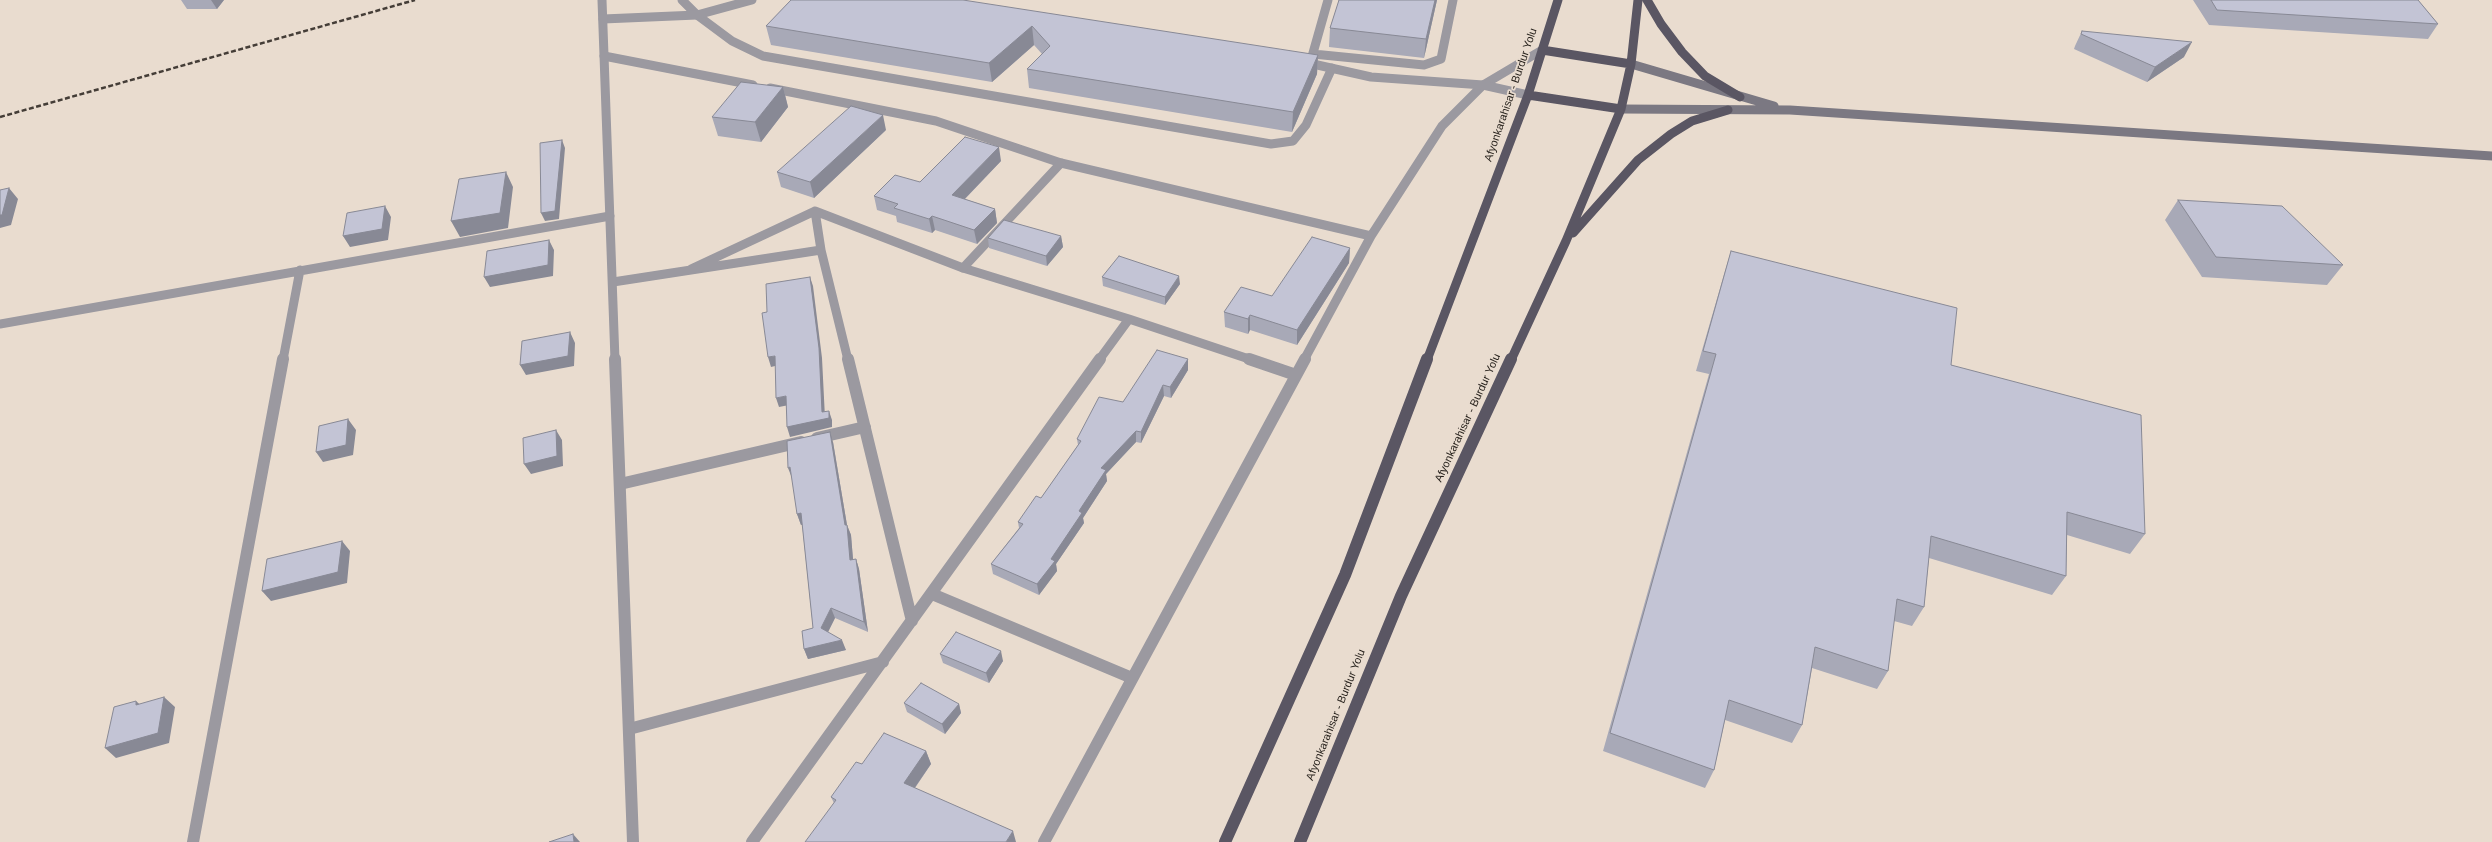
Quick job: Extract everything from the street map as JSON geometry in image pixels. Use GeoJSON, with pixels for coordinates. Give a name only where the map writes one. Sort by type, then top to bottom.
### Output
{"type":"FeatureCollection","features":[{"type":"Feature","properties":{"kind":"highway","name":"Afyonkarahisar - Burdur Yolu"},"geometry":{"type":"LineString","coordinates":[[1225,842],[1345,575],[1528,95],[1558,0]]}},
{"type":"Feature","properties":{"kind":"highway","name":"Afyonkarahisar - Burdur Yolu"},"geometry":{"type":"LineString","coordinates":[[1300,842],[1401,596],[1566,241],[1621,109],[1630,64],[1638,0]]}},
{"type":"Feature","properties":{"kind":"highway"},"geometry":{"type":"LineString","coordinates":[[1647,0],[1661,24],[1682,52],[1705,76],[1740,97]]}},
{"type":"Feature","properties":{"kind":"highway"},"geometry":{"type":"LineString","coordinates":[[1542,50],[1630,64]]}},
{"type":"Feature","properties":{"kind":"highway"},"geometry":{"type":"LineString","coordinates":[[1528,95],[1621,109]]}},
{"type":"Feature","properties":{"kind":"highway"},"geometry":{"type":"LineString","coordinates":[[1566,241],[1638,160],[1671,134],[1692,121],[1728,110]]}},
{"type":"Feature","properties":{"kind":"main road"},"geometry":{"type":"LineString","coordinates":[[1630,64],[1740,97],[1790,110]]}},
{"type":"Feature","properties":{"kind":"main road"},"geometry":{"type":"LineString","coordinates":[[1621,109],[1790,110],[2492,156]]}},
{"type":"Feature","properties":{"kind":"street"},"geometry":{"type":"LineString","coordinates":[[602,0],[633,842]]}},
{"type":"Feature","properties":{"kind":"street"},"geometry":{"type":"LineString","coordinates":[[682,0],[697,15],[732,41],[762,56],[1271,144],[1293,141],[1306,125],[1332,68]]}},
{"type":"Feature","properties":{"kind":"street"},"geometry":{"type":"LineString","coordinates":[[603,19],[697,15],[752,0]]}},
{"type":"Feature","properties":{"kind":"street"},"geometry":{"type":"LineString","coordinates":[[1312,58],[1328,0]]}},
{"type":"Feature","properties":{"kind":"street"},"geometry":{"type":"LineString","coordinates":[[1295,60],[1312,58],[1424,65],[1441,59],[1453,0]]}},
{"type":"Feature","properties":{"kind":"street"},"geometry":{"type":"LineString","coordinates":[[1044,842],[1371,236],[1442,126],[1483,85],[1542,50]]}},
{"type":"Feature","properties":{"kind":"street"},"geometry":{"type":"LineString","coordinates":[[604,56],[936,121],[1061,163],[1371,236]]}},
{"type":"Feature","properties":{"kind":"street"},"geometry":{"type":"LineString","coordinates":[[1312,58],[1332,68],[1371,78],[1483,85],[1528,95]]}},
{"type":"Feature","properties":{"kind":"street"},"geometry":{"type":"LineString","coordinates":[[963,268],[1061,163]]}},
{"type":"Feature","properties":{"kind":"street"},"geometry":{"type":"LineString","coordinates":[[691,269],[815,211],[963,268],[1129,319],[1296,375]]}},
{"type":"Feature","properties":{"kind":"street"},"geometry":{"type":"LineString","coordinates":[[815,211],[821,250],[912,621]]}},
{"type":"Feature","properties":{"kind":"street"},"geometry":{"type":"LineString","coordinates":[[0,324],[610,216]]}},
{"type":"Feature","properties":{"kind":"street"},"geometry":{"type":"LineString","coordinates":[[613,282],[821,250]]}},
{"type":"Feature","properties":{"kind":"street"},"geometry":{"type":"LineString","coordinates":[[193,842],[300,270]]}},
{"type":"Feature","properties":{"kind":"street"},"geometry":{"type":"LineString","coordinates":[[752,842],[1129,319]]}},
{"type":"Feature","properties":{"kind":"street"},"geometry":{"type":"LineString","coordinates":[[620,484],[865,427]]}},
{"type":"Feature","properties":{"kind":"street"},"geometry":{"type":"LineString","coordinates":[[932,594],[1132,678]]}},
{"type":"Feature","properties":{"kind":"street"},"geometry":{"type":"LineString","coordinates":[[629,729],[883,662]]}},
{"type":"Feature","properties":{"kind":"building"},"geometry":{"type":"Polygon","coordinates":[[[791,0],[963,0],[1318,55],[1293,112],[1027,69],[1050,46],[1032,26],[989,63],[766,26],[791,0]]]}},
{"type":"Feature","properties":{"kind":"building"},"geometry":{"type":"Polygon","coordinates":[[[1339,0],[1435,0],[1426,39],[1330,28],[1339,0]]]}},
{"type":"Feature","properties":{"kind":"building"},"geometry":{"type":"Polygon","coordinates":[[[2211,0],[2418,0],[2438,24],[2217,10],[2211,0]]]}},
{"type":"Feature","properties":{"kind":"building"},"geometry":{"type":"Polygon","coordinates":[[[2082,31],[2192,42],[2155,67],[2081,34],[2082,31]]]}},
{"type":"Feature","properties":{"kind":"building"},"geometry":{"type":"Polygon","coordinates":[[[741,82],[783,87],[755,122],[712,117],[741,82]]]}},
{"type":"Feature","properties":{"kind":"building"},"geometry":{"type":"Polygon","coordinates":[[[851,106],[883,115],[810,182],[777,172],[851,106]]]}},
{"type":"Feature","properties":{"kind":"building"},"geometry":{"type":"Polygon","coordinates":[[[965,137],[999,147],[952,195],[995,209],[974,230],[932,216],[929,219],[894,208],[898,204],[874,196],[895,175],[920,182],[965,137]]]}},
{"type":"Feature","properties":{"kind":"building"},"geometry":{"type":"Polygon","coordinates":[[[562,140],[555,211],[541,213],[540,143],[562,140]]]}},
{"type":"Feature","properties":{"kind":"building"},"geometry":{"type":"Polygon","coordinates":[[[506,172],[500,213],[451,221],[459,179],[506,172]]]}},
{"type":"Feature","properties":{"kind":"building"},"geometry":{"type":"Polygon","coordinates":[[[9,188],[2,215],[0,215],[0,190],[9,188]]]}},
{"type":"Feature","properties":{"kind":"building"},"geometry":{"type":"Polygon","coordinates":[[[2178,200],[2282,206],[2343,265],[2216,257],[2178,200]]]}},
{"type":"Feature","properties":{"kind":"building"},"geometry":{"type":"Polygon","coordinates":[[[385,206],[382,229],[343,236],[347,213],[385,206]]]}},
{"type":"Feature","properties":{"kind":"building"},"geometry":{"type":"Polygon","coordinates":[[[1004,220],[1061,236],[1046,256],[988,238],[1004,220]]]}},
{"type":"Feature","properties":{"kind":"building"},"geometry":{"type":"Polygon","coordinates":[[[1312,237],[1350,248],[1297,330],[1250,315],[1248,319],[1224,312],[1241,287],[1272,296],[1312,237]]]}},
{"type":"Feature","properties":{"kind":"building"},"geometry":{"type":"Polygon","coordinates":[[[549,240],[548,265],[484,277],[487,251],[549,240]]]}},
{"type":"Feature","properties":{"kind":"building"},"geometry":{"type":"Polygon","coordinates":[[[1731,251],[1957,308],[1951,365],[2141,415],[2145,534],[2067,512],[2066,576],[1931,536],[1924,607],[1897,599],[1888,671],[1815,647],[1802,725],[1729,700],[1714,770],[1610,733],[1716,354],[1703,351],[1731,251]]]}},
{"type":"Feature","properties":{"kind":"building"},"geometry":{"type":"Polygon","coordinates":[[[1119,256],[1179,276],[1165,297],[1102,277],[1119,256]]]}},
{"type":"Feature","properties":{"kind":"building"},"geometry":{"type":"Polygon","coordinates":[[[810,277],[819,348],[822,412],[829,411],[829,418],[787,427],[786,396],[776,398],[775,356],[768,357],[762,313],[767,312],[766,284],[810,277]]]}},
{"type":"Feature","properties":{"kind":"building"},"geometry":{"type":"Polygon","coordinates":[[[570,332],[568,356],[520,365],[522,341],[570,332]]]}},
{"type":"Feature","properties":{"kind":"building"},"geometry":{"type":"Polygon","coordinates":[[[1157,350],[1188,359],[1170,387],[1163,385],[1141,432],[1136,431],[1101,468],[1106,470],[1079,511],[1082,513],[1051,559],[1055,561],[1037,584],[991,564],[1023,524],[1018,522],[1036,496],[1041,498],[1081,441],[1077,439],[1099,397],[1123,402],[1157,350]]]}},
{"type":"Feature","properties":{"kind":"building"},"geometry":{"type":"Polygon","coordinates":[[[348,419],[346,445],[316,452],[319,426],[348,419]]]}},
{"type":"Feature","properties":{"kind":"building"},"geometry":{"type":"Polygon","coordinates":[[[556,430],[557,456],[524,464],[523,438],[556,430]]]}},
{"type":"Feature","properties":{"kind":"building"},"geometry":{"type":"Polygon","coordinates":[[[830,432],[845,525],[847,525],[850,560],[856,559],[864,622],[831,608],[821,628],[842,640],[804,649],[802,631],[813,628],[801,513],[797,514],[790,467],[788,468],[787,441],[830,432]]]}},
{"type":"Feature","properties":{"kind":"building"},"geometry":{"type":"Polygon","coordinates":[[[342,541],[338,572],[262,591],[267,559],[342,541]]]}},
{"type":"Feature","properties":{"kind":"building"},"geometry":{"type":"Polygon","coordinates":[[[956,632],[1001,651],[986,673],[940,654],[956,632]]]}},
{"type":"Feature","properties":{"kind":"building"},"geometry":{"type":"Polygon","coordinates":[[[921,683],[959,704],[942,724],[904,703],[921,683]]]}},
{"type":"Feature","properties":{"kind":"building"},"geometry":{"type":"Polygon","coordinates":[[[164,697],[158,733],[105,748],[114,707],[136,701],[136,705],[164,697]]]}},
{"type":"Feature","properties":{"kind":"building"},"geometry":{"type":"Polygon","coordinates":[[[884,733],[926,751],[904,783],[1013,831],[1006,842],[805,842],[836,800],[831,797],[856,762],[862,764],[884,733]]]}},
{"type":"Feature","properties":{"kind":"building"},"geometry":{"type":"Polygon","coordinates":[[[573,834],[574,842],[549,842],[573,834]]]}},
{"type":"Feature","properties":{"kind":"railway"},"geometry":{"type":"LineString","coordinates":[[0,117],[415,0]]}}]}
